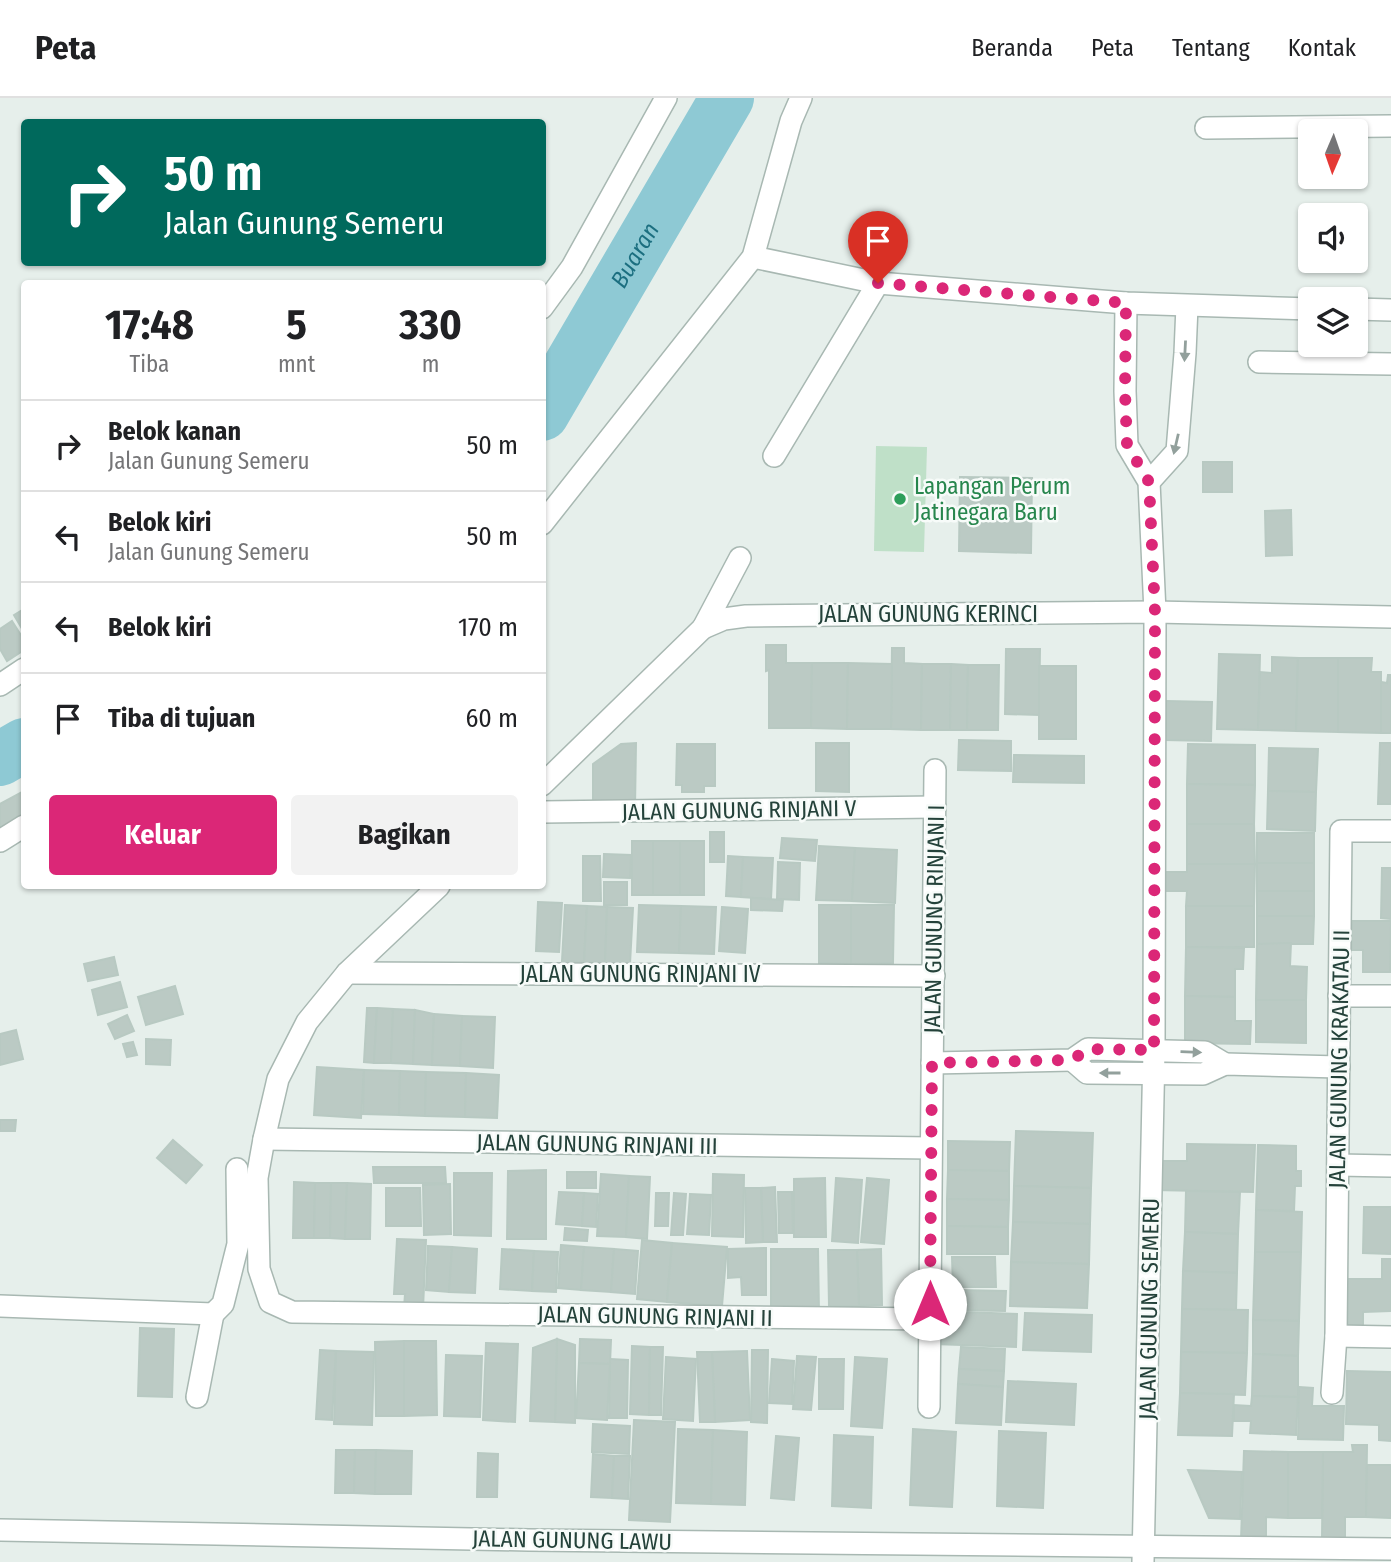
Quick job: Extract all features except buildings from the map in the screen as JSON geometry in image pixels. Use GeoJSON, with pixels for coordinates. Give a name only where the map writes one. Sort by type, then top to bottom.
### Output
{"type":"FeatureCollection","features":[{"type":"Feature","properties":{"kind":"street"},"geometry":{"type":"LineString","coordinates":[[546,303],[572,267],[666,98]]}},
{"type":"Feature","properties":{"kind":"street"},"geometry":{"type":"LineString","coordinates":[[546,519],[753,257],[791,121],[801,98]]}},
{"type":"Feature","properties":{"kind":"street"},"geometry":{"type":"LineString","coordinates":[[1206,128],[1391,126]]}},
{"type":"Feature","properties":{"kind":"street"},"geometry":{"type":"LineString","coordinates":[[753,257],[878,283],[1126,303],[1298,309]]}},
{"type":"Feature","properties":{"kind":"street"},"geometry":{"type":"LineString","coordinates":[[774,456],[878,283]]}},
{"type":"Feature","properties":{"kind":"street","name":"JALAN GUNUNG SEMERU"},"geometry":{"type":"LineString","coordinates":[[1126,303],[1127,445],[1149,482],[1155,612],[1154,1050],[1144,1553]]}},
{"type":"Feature","properties":{"kind":"street"},"geometry":{"type":"LineString","coordinates":[[1149,482],[1177,451],[1187,306]]}},
{"type":"Feature","properties":{"kind":"street"},"geometry":{"type":"LineString","coordinates":[[1368,309],[1391,310]]}},
{"type":"Feature","properties":{"kind":"street"},"geometry":{"type":"LineString","coordinates":[[1259,362],[1391,364]]}},
{"type":"Feature","properties":{"kind":"street"},"geometry":{"type":"LineString","coordinates":[[546,782],[703,628],[740,558]]}},
{"type":"Feature","properties":{"kind":"street","name":"JALAN GUNUNG KERINCI"},"geometry":{"type":"LineString","coordinates":[[703,628],[724,619],[746,616],[1155,612],[1391,617]]}},
{"type":"Feature","properties":{"kind":"street"},"geometry":{"type":"LineString","coordinates":[[0,685],[21,671]]}},
{"type":"Feature","properties":{"kind":"street","name":"JALAN GUNUNG RINJANI I"},"geometry":{"type":"LineString","coordinates":[[930,1319],[935,771]]}},
{"type":"Feature","properties":{"kind":"street","name":"JALAN GUNUNG RINJANI V"},"geometry":{"type":"LineString","coordinates":[[546,812],[935,807]]}},
{"type":"Feature","properties":{"kind":"street"},"geometry":{"type":"LineString","coordinates":[[0,841],[21,828]]}},
{"type":"Feature","properties":{"kind":"street","name":"JALAN GUNUNG KRAKATAU II"},"geometry":{"type":"LineString","coordinates":[[1332,1393],[1336,1336],[1341,831],[1391,831]]}},
{"type":"Feature","properties":{"kind":"street"},"geometry":{"type":"LineString","coordinates":[[264,1139],[278,1079],[307,1022],[347,972],[436,889]]}},
{"type":"Feature","properties":{"kind":"street","name":"JALAN GUNUNG RINJANI IV"},"geometry":{"type":"LineString","coordinates":[[347,972],[933,976]]}},
{"type":"Feature","properties":{"kind":"street"},"geometry":{"type":"LineString","coordinates":[[1339,996],[1391,996]]}},
{"type":"Feature","properties":{"kind":"street"},"geometry":{"type":"LineString","coordinates":[[932,1063],[1072,1060],[1088,1049],[1205,1052],[1225,1064]]}},
{"type":"Feature","properties":{"kind":"street"},"geometry":{"type":"LineString","coordinates":[[1072,1060],[1087,1073],[1203,1074],[1225,1064],[1339,1067]]}},
{"type":"Feature","properties":{"kind":"street","name":"JALAN GUNUNG RINJANI III"},"geometry":{"type":"LineString","coordinates":[[264,1139],[932,1148]]}},
{"type":"Feature","properties":{"kind":"street","name":"JALAN GUNUNG RINJANI II"},"geometry":{"type":"LineString","coordinates":[[264,1139],[257,1178],[259,1269],[270,1302],[292,1312],[930,1319]]}},
{"type":"Feature","properties":{"kind":"street"},"geometry":{"type":"LineString","coordinates":[[1338,1165],[1391,1166]]}},
{"type":"Feature","properties":{"kind":"street"},"geometry":{"type":"LineString","coordinates":[[197,1397],[214,1314],[223,1304],[238,1244],[237,1169]]}},
{"type":"Feature","properties":{"kind":"street"},"geometry":{"type":"LineString","coordinates":[[0,1306],[214,1314]]}},
{"type":"Feature","properties":{"kind":"street"},"geometry":{"type":"LineString","coordinates":[[929,1407],[930,1319]]}},
{"type":"Feature","properties":{"kind":"street"},"geometry":{"type":"LineString","coordinates":[[1336,1336],[1391,1337]]}},
{"type":"Feature","properties":{"kind":"street","name":"JALAN GUNUNG LAWU"},"geometry":{"type":"LineString","coordinates":[[0,1530],[1144,1553],[1352,1555],[1391,1549]]}},
{"type":"Feature","properties":{"kind":"green space","name":"Lapangan Perum Jatinegara Baru"},"geometry":{"type":"Polygon","coordinates":[[[876,446],[927,447],[924,552],[874,551],[876,446]]]}},
{"type":"Feature","properties":{"kind":"waterway","name":"Buaran"},"geometry":{"type":"LineString","coordinates":[[546,407],[727,98]]}},
{"type":"Feature","properties":{"kind":"waterway","name":"Buaran"},"geometry":{"type":"LineString","coordinates":[[0,759],[21,747]]}},
{"type":"Feature","properties":{"kind":"place","name":"Lapangan Perum Jatinegara Baru"},"geometry":{"type":"Point","coordinates":[900,499]}},
{"type":"Feature","properties":{"kind":"route"},"geometry":{"type":"LineString","coordinates":[[878,283],[1126,303],[1127,445],[1149,482],[1155,612],[1154,1050],[1088,1049],[1072,1060],[932,1063],[930,1304]]}}]}
